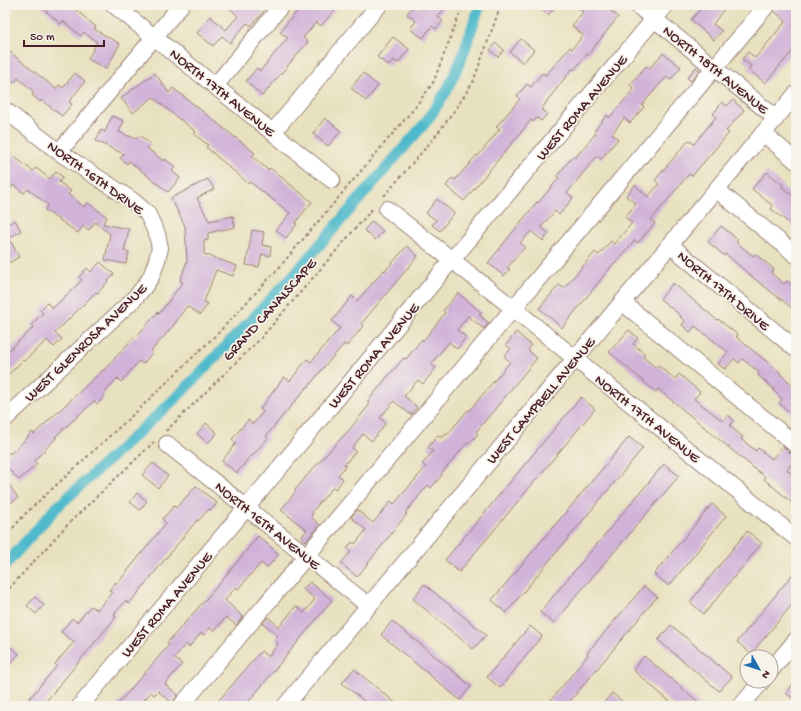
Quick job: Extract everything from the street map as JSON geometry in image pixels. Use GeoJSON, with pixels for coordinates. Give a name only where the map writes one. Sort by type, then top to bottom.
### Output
{"type":"FeatureCollection","features":[{"type":"Feature","properties":{"kind":"street","name":"NORTH 17TH AVENUE"},"geometry":{"type":"LineString","coordinates":[[114,5],[332,180]]}},
{"type":"Feature","properties":{"kind":"street"},"geometry":{"type":"LineString","coordinates":[[59,152],[181,5]]}},
{"type":"Feature","properties":{"kind":"street"},"geometry":{"type":"LineString","coordinates":[[215,86],[282,5]]}},
{"type":"Feature","properties":{"kind":"street"},"geometry":{"type":"LineString","coordinates":[[273,132],[379,5]]}},
{"type":"Feature","properties":{"kind":"street","name":"NORTH 18TH AVENUE"},"geometry":{"type":"LineString","coordinates":[[637,5],[776,118]]}},
{"type":"Feature","properties":{"kind":"street","name":"WEST ROMA AVENUE"},"geometry":{"type":"LineString","coordinates":[[80,706],[666,5]]}},
{"type":"Feature","properties":{"kind":"street"},"geometry":{"type":"LineString","coordinates":[[181,706],[767,5]]}},
{"type":"Feature","properties":{"kind":"street","name":"WEST CAMPBELL AVENUE"},"geometry":{"type":"LineString","coordinates":[[285,706],[796,94]]}},
{"type":"Feature","properties":{"kind":"street","name":"NORTH 16TH DRIVE"},"geometry":{"type":"LineString","coordinates":[[5,110],[59,152],[133,201],[147,213],[157,234],[160,248],[157,260]]}},
{"type":"Feature","properties":{"kind":"street","name":"NORTH 18TH AVENUE"},"geometry":{"type":"LineString","coordinates":[[763,133],[796,161]]}},
{"type":"Feature","properties":{"kind":"street"},"geometry":{"type":"LineString","coordinates":[[717,190],[796,255]]}},
{"type":"Feature","properties":{"kind":"street","name":"NORTH 17TH AVENUE"},"geometry":{"type":"LineString","coordinates":[[380,205],[513,308],[796,538]]}},
{"type":"Feature","properties":{"kind":"street","name":"NORTH 17TH DRIVE"},"geometry":{"type":"LineString","coordinates":[[670,245],[796,349]]}},
{"type":"Feature","properties":{"kind":"street","name":"WEST GLENROSA AVENUE"},"geometry":{"type":"LineString","coordinates":[[5,419],[134,299],[151,277],[157,260]]}},
{"type":"Feature","properties":{"kind":"street"},"geometry":{"type":"LineString","coordinates":[[622,302],[796,445]]}},
{"type":"Feature","properties":{"kind":"street","name":"NORTH 16TH AVENUE"},"geometry":{"type":"LineString","coordinates":[[162,439],[369,606]]}},
{"type":"Feature","properties":{"kind":"street"},"geometry":{"type":"LineString","coordinates":[[779,660],[796,640]]}},
{"type":"Feature","properties":{"kind":"street"},"geometry":{"type":"LineString","coordinates":[[741,706],[755,689]]}},
{"type":"Feature","properties":{"kind":"path"},"geometry":{"type":"LineString","coordinates":[[5,537],[27,512],[137,411],[219,332],[277,270],[433,83],[463,5]]}},
{"type":"Feature","properties":{"kind":"path","name":"GRAND CANALSCAPE"},"geometry":{"type":"LineString","coordinates":[[5,593],[69,523],[162,439],[260,338],[380,205],[434,138],[473,82],[501,5]]}},
{"type":"Feature","properties":{"kind":"building"},"geometry":{"type":"Polygon","coordinates":[[[39,5],[70,5],[96,27],[94,29],[120,44],[106,69],[88,59],[97,42],[84,32],[81,36],[63,21],[61,24],[39,5]]]}},
{"type":"Feature","properties":{"kind":"building"},"geometry":{"type":"Polygon","coordinates":[[[226,5],[269,5],[251,26],[247,23],[230,43],[222,36],[213,46],[197,33],[210,16],[226,30],[238,16],[226,5]]]}},
{"type":"Feature","properties":{"kind":"building"},"geometry":{"type":"Polygon","coordinates":[[[302,5],[329,5],[335,10],[321,26],[316,22],[303,38],[308,42],[262,96],[246,81],[257,68],[260,71],[288,38],[280,32],[302,5]]]}},
{"type":"Feature","properties":{"kind":"building"},"geometry":{"type":"Polygon","coordinates":[[[414,5],[420,9],[423,5],[447,5],[438,17],[443,21],[436,29],[432,26],[423,38],[410,29],[416,21],[407,14],[414,5]]]}},
{"type":"Feature","properties":{"kind":"building"},"geometry":{"type":"Polygon","coordinates":[[[535,5],[557,5],[548,15],[535,5]]]}},
{"type":"Feature","properties":{"kind":"building"},"geometry":{"type":"Polygon","coordinates":[[[575,5],[604,5],[618,17],[588,55],[587,54],[574,70],[572,69],[547,101],[542,109],[547,114],[541,121],[537,118],[533,122],[531,120],[464,201],[446,186],[452,178],[455,180],[477,155],[478,156],[500,129],[496,127],[520,99],[517,96],[527,84],[531,87],[542,73],[546,75],[570,47],[572,49],[583,35],[572,26],[583,12],[575,5]]]}},
{"type":"Feature","properties":{"kind":"building"},"geometry":{"type":"Polygon","coordinates":[[[704,5],[727,5],[713,24],[722,31],[714,40],[691,20],[704,5]]]}},
{"type":"Feature","properties":{"kind":"building"},"geometry":{"type":"Polygon","coordinates":[[[776,5],[792,5],[796,8],[796,47],[765,83],[748,69],[751,66],[742,59],[748,52],[755,58],[786,21],[774,11],[776,5]]]}},
{"type":"Feature","properties":{"kind":"building"},"geometry":{"type":"Polygon","coordinates":[[[393,37],[409,49],[398,63],[393,60],[389,66],[377,57],[393,37]]]}},
{"type":"Feature","properties":{"kind":"building"},"geometry":{"type":"Polygon","coordinates":[[[521,39],[534,50],[523,63],[510,52],[521,39]]]}},
{"type":"Feature","properties":{"kind":"building"},"geometry":{"type":"Polygon","coordinates":[[[496,43],[504,50],[498,57],[490,50],[496,43]]]}},
{"type":"Feature","properties":{"kind":"building"},"geometry":{"type":"Polygon","coordinates":[[[5,48],[56,89],[59,85],[63,88],[75,73],[85,81],[69,102],[72,104],[62,116],[41,100],[40,102],[32,95],[34,92],[18,78],[14,83],[5,75],[5,48]]]}},
{"type":"Feature","properties":{"kind":"building"},"geometry":{"type":"Polygon","coordinates":[[[663,53],[681,67],[670,80],[666,77],[642,105],[644,107],[630,123],[624,118],[612,134],[618,139],[601,159],[597,156],[567,193],[573,198],[559,215],[555,211],[541,227],[549,233],[543,241],[531,231],[520,243],[525,247],[507,268],[510,269],[504,276],[488,263],[537,202],[538,203],[559,178],[557,176],[573,156],[575,158],[596,133],[594,131],[607,115],[609,118],[634,89],[630,85],[646,66],[649,69],[663,53]]]}},
{"type":"Feature","properties":{"kind":"building"},"geometry":{"type":"Polygon","coordinates":[[[696,67],[700,70],[691,81],[687,78],[696,67]]]}},
{"type":"Feature","properties":{"kind":"building"},"geometry":{"type":"Polygon","coordinates":[[[155,73],[169,93],[173,88],[255,153],[252,156],[268,170],[270,168],[312,202],[295,223],[297,224],[286,238],[276,230],[290,213],[250,182],[248,183],[229,167],[206,147],[208,145],[194,134],[196,132],[153,97],[133,113],[121,98],[155,73]]]}},
{"type":"Feature","properties":{"kind":"building"},"geometry":{"type":"Polygon","coordinates":[[[363,73],[378,86],[366,101],[351,88],[363,73]]]}},
{"type":"Feature","properties":{"kind":"building"},"geometry":{"type":"Polygon","coordinates":[[[733,100],[744,110],[726,131],[729,133],[692,176],[689,174],[651,220],[655,223],[638,243],[635,240],[615,264],[614,263],[562,328],[539,308],[559,285],[564,288],[595,252],[599,255],[611,241],[614,244],[632,223],[625,217],[636,204],[626,196],[635,185],[648,197],[659,184],[655,180],[689,140],[694,144],[716,117],[713,114],[722,102],[727,106],[733,100]]]}},
{"type":"Feature","properties":{"kind":"building"},"geometry":{"type":"Polygon","coordinates":[[[112,116],[124,121],[119,132],[136,139],[140,135],[150,144],[147,148],[163,161],[165,159],[175,167],[172,171],[180,178],[168,192],[129,161],[127,164],[120,158],[124,154],[96,141],[101,130],[105,132],[112,116]]]}},
{"type":"Feature","properties":{"kind":"building"},"geometry":{"type":"Polygon","coordinates":[[[325,118],[341,131],[328,146],[313,134],[325,118]]]}},
{"type":"Feature","properties":{"kind":"building"},"geometry":{"type":"Polygon","coordinates":[[[5,150],[33,171],[36,168],[50,179],[56,172],[63,177],[59,182],[71,191],[68,194],[84,207],[88,203],[107,217],[103,224],[129,229],[124,251],[129,252],[126,264],[105,260],[110,234],[95,222],[89,230],[83,226],[78,233],[45,210],[48,205],[28,189],[24,193],[13,185],[10,189],[5,185],[5,150]]]}},
{"type":"Feature","properties":{"kind":"building"},"geometry":{"type":"Polygon","coordinates":[[[767,172],[796,198],[796,228],[771,209],[773,206],[752,189],[767,172]]]}},
{"type":"Feature","properties":{"kind":"building"},"geometry":{"type":"Polygon","coordinates":[[[208,179],[214,189],[197,198],[209,221],[233,216],[235,227],[208,233],[208,240],[204,241],[204,254],[237,266],[233,276],[216,270],[204,302],[208,304],[200,315],[187,306],[173,326],[151,351],[153,352],[143,364],[139,361],[121,382],[117,378],[103,395],[104,397],[97,404],[94,401],[55,437],[56,438],[34,461],[37,464],[19,480],[5,465],[5,449],[10,454],[32,432],[34,434],[104,370],[158,312],[159,314],[183,282],[180,281],[187,261],[185,226],[171,198],[208,179]]]}},
{"type":"Feature","properties":{"kind":"building"},"geometry":{"type":"Polygon","coordinates":[[[437,199],[454,213],[440,231],[432,225],[436,220],[426,213],[437,199]]]}},
{"type":"Feature","properties":{"kind":"building"},"geometry":{"type":"Polygon","coordinates":[[[15,220],[21,231],[9,238],[19,257],[5,265],[5,226],[15,220]]]}},
{"type":"Feature","properties":{"kind":"building"},"geometry":{"type":"Polygon","coordinates":[[[372,221],[383,231],[375,240],[364,230],[372,221]]]}},
{"type":"Feature","properties":{"kind":"building"},"geometry":{"type":"Polygon","coordinates":[[[721,226],[738,240],[736,242],[753,256],[755,254],[774,269],[771,273],[784,284],[787,281],[796,288],[796,311],[751,276],[726,254],[725,256],[708,242],[721,226]]]}},
{"type":"Feature","properties":{"kind":"building"},"geometry":{"type":"Polygon","coordinates":[[[252,230],[264,232],[262,245],[271,247],[270,256],[262,254],[259,267],[246,265],[252,230]]]}},
{"type":"Feature","properties":{"kind":"building"},"geometry":{"type":"Polygon","coordinates":[[[407,246],[418,256],[361,324],[363,326],[347,346],[344,344],[266,436],[268,438],[252,456],[251,455],[237,473],[222,461],[236,443],[232,439],[248,420],[253,424],[263,412],[260,409],[284,377],[290,381],[307,359],[311,362],[340,328],[332,321],[352,296],[357,301],[407,246]]]}},
{"type":"Feature","properties":{"kind":"building"},"geometry":{"type":"Polygon","coordinates":[[[100,262],[114,274],[98,293],[96,292],[55,333],[62,339],[54,347],[47,340],[24,361],[23,360],[5,378],[5,354],[34,327],[31,325],[43,313],[40,310],[47,303],[53,308],[82,280],[79,277],[87,268],[91,272],[100,262]]]}},
{"type":"Feature","properties":{"kind":"building"},"geometry":{"type":"Polygon","coordinates":[[[673,283],[717,320],[718,319],[738,335],[736,337],[781,373],[780,374],[796,388],[796,418],[779,403],[782,399],[773,390],[774,389],[758,375],[759,372],[742,359],[739,363],[734,359],[725,369],[718,364],[728,352],[695,326],[690,332],[682,325],[685,321],[680,317],[681,316],[660,299],[673,283]]]}},
{"type":"Feature","properties":{"kind":"building"},"geometry":{"type":"Polygon","coordinates":[[[458,293],[482,313],[479,315],[489,323],[484,329],[468,316],[457,330],[466,337],[457,349],[449,342],[431,364],[436,368],[423,384],[418,380],[404,396],[417,407],[411,415],[394,401],[380,418],[386,423],[372,441],[363,434],[352,448],[356,451],[338,475],[343,479],[336,489],[333,487],[312,512],[311,517],[320,525],[306,541],[301,537],[307,530],[281,510],[296,491],[295,490],[349,430],[370,404],[367,402],[389,375],[404,358],[406,359],[422,339],[423,341],[445,313],[443,311],[458,293]]]}},
{"type":"Feature","properties":{"kind":"building"},"geometry":{"type":"Polygon","coordinates":[[[629,330],[638,338],[633,344],[645,354],[643,357],[656,368],[658,365],[675,379],[679,374],[700,392],[694,399],[723,421],[728,415],[734,420],[730,426],[743,437],[741,439],[756,451],[758,448],[772,459],[783,446],[790,453],[796,454],[796,458],[787,470],[796,477],[796,506],[764,479],[765,477],[658,389],[656,392],[609,352],[629,330]]]}},
{"type":"Feature","properties":{"kind":"building"},"geometry":{"type":"Polygon","coordinates":[[[516,332],[531,345],[528,350],[537,358],[476,432],[478,434],[469,444],[467,443],[431,488],[428,485],[357,577],[341,563],[351,552],[347,549],[352,542],[355,544],[366,530],[351,517],[357,510],[373,523],[391,501],[394,504],[426,467],[422,464],[433,451],[428,447],[438,435],[442,438],[446,434],[447,435],[510,362],[504,356],[511,349],[506,345],[516,332]]]}},
{"type":"Feature","properties":{"kind":"building"},"geometry":{"type":"Polygon","coordinates":[[[581,397],[595,409],[459,572],[445,560],[581,397]]]}},
{"type":"Feature","properties":{"kind":"building"},"geometry":{"type":"Polygon","coordinates":[[[206,423],[217,433],[208,443],[197,434],[206,423]]]}},
{"type":"Feature","properties":{"kind":"building"},"geometry":{"type":"Polygon","coordinates":[[[629,437],[643,448],[506,613],[492,600],[629,437]]]}},
{"type":"Feature","properties":{"kind":"building"},"geometry":{"type":"Polygon","coordinates":[[[153,463],[168,476],[158,488],[142,475],[153,463]]]}},
{"type":"Feature","properties":{"kind":"building"},"geometry":{"type":"Polygon","coordinates":[[[664,464],[679,476],[553,623],[540,612],[664,464]]]}},
{"type":"Feature","properties":{"kind":"building"},"geometry":{"type":"Polygon","coordinates":[[[5,478],[18,498],[5,507],[5,478]]]}},
{"type":"Feature","properties":{"kind":"building"},"geometry":{"type":"Polygon","coordinates":[[[196,486],[217,503],[211,510],[209,509],[198,521],[197,520],[129,604],[126,601],[114,614],[116,617],[42,706],[23,706],[57,666],[55,664],[74,642],[61,632],[72,618],[77,622],[91,606],[97,610],[112,592],[109,590],[116,582],[117,584],[166,523],[162,519],[174,506],[176,508],[196,486]]]}},
{"type":"Feature","properties":{"kind":"building"},"geometry":{"type":"Polygon","coordinates":[[[137,493],[147,501],[140,510],[130,502],[137,493]]]}},
{"type":"Feature","properties":{"kind":"building"},"geometry":{"type":"Polygon","coordinates":[[[712,504],[726,516],[669,586],[654,574],[712,504]]]}},
{"type":"Feature","properties":{"kind":"building"},"geometry":{"type":"Polygon","coordinates":[[[747,531],[762,543],[704,614],[690,602],[747,531]]]}},
{"type":"Feature","properties":{"kind":"building"},"geometry":{"type":"Polygon","coordinates":[[[258,536],[279,554],[267,568],[261,563],[238,589],[236,587],[225,600],[243,617],[236,625],[226,617],[214,631],[210,628],[204,635],[201,633],[189,647],[186,644],[174,658],[182,664],[165,684],[178,695],[172,703],[158,691],[154,695],[151,692],[139,706],[116,706],[169,645],[167,643],[221,582],[258,536]]]}},
{"type":"Feature","properties":{"kind":"building"},"geometry":{"type":"Polygon","coordinates":[[[796,570],[796,600],[755,649],[745,649],[737,642],[796,570]]]}},
{"type":"Feature","properties":{"kind":"building"},"geometry":{"type":"Polygon","coordinates":[[[310,582],[332,600],[245,706],[214,706],[261,651],[268,657],[278,644],[275,640],[278,636],[263,623],[268,617],[279,627],[296,606],[304,613],[315,599],[303,589],[310,582]]]}},
{"type":"Feature","properties":{"kind":"building"},"geometry":{"type":"Polygon","coordinates":[[[424,584],[486,635],[473,649],[413,599],[424,584]]]}},
{"type":"Feature","properties":{"kind":"building"},"geometry":{"type":"Polygon","coordinates":[[[644,586],[657,597],[566,706],[546,706],[588,655],[587,653],[644,586]]]}},
{"type":"Feature","properties":{"kind":"building"},"geometry":{"type":"Polygon","coordinates":[[[35,597],[44,605],[36,614],[27,606],[35,597]]]}},
{"type":"Feature","properties":{"kind":"building"},"geometry":{"type":"Polygon","coordinates":[[[392,621],[471,686],[460,700],[381,635],[392,621]]]}},
{"type":"Feature","properties":{"kind":"building"},"geometry":{"type":"Polygon","coordinates":[[[671,625],[732,677],[719,691],[658,640],[671,625]]]}},
{"type":"Feature","properties":{"kind":"building"},"geometry":{"type":"Polygon","coordinates":[[[530,626],[542,636],[500,688],[487,677],[530,626]]]}},
{"type":"Feature","properties":{"kind":"building"},"geometry":{"type":"Polygon","coordinates":[[[5,642],[19,654],[5,670],[5,642]]]}},
{"type":"Feature","properties":{"kind":"building"},"geometry":{"type":"Polygon","coordinates":[[[644,656],[703,706],[675,706],[633,670],[644,656]]]}},
{"type":"Feature","properties":{"kind":"building"},"geometry":{"type":"Polygon","coordinates":[[[354,669],[399,706],[370,706],[342,683],[354,669]]]}},
{"type":"Feature","properties":{"kind":"building"},"geometry":{"type":"Polygon","coordinates":[[[796,680],[796,701],[786,693],[796,680]]]}},
{"type":"Feature","properties":{"kind":"building"},"geometry":{"type":"Polygon","coordinates":[[[612,693],[628,706],[601,706],[612,693]]]}},
{"type":"Feature","properties":{"kind":"waterway"},"geometry":{"type":"LineString","coordinates":[[5,565],[55,509],[180,394],[290,279],[427,121],[447,90],[461,60],[480,5]]}}]}
